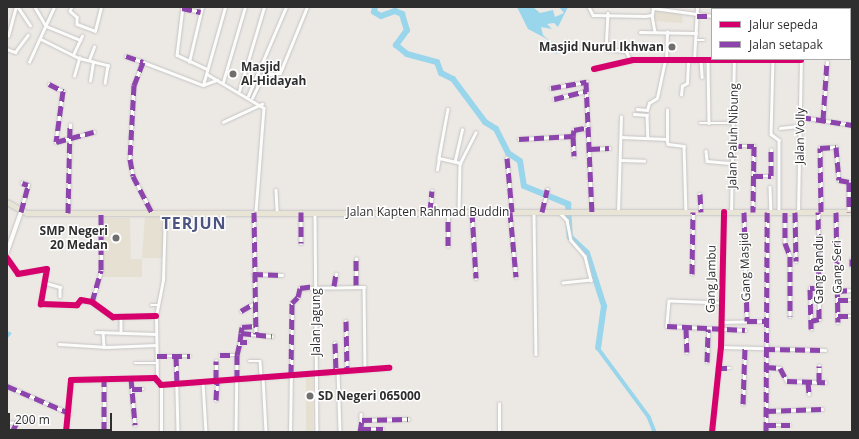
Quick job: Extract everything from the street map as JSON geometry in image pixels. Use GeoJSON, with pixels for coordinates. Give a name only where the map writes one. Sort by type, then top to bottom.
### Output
{"type":"FeatureCollection","features":[{"type":"Feature","properties":{"kind":"main road"},"geometry":{"type":"LineString","coordinates":[[7,202],[20,212]]}},
{"type":"Feature","properties":{"kind":"main road","name":"Jalan Kapten Rahmad Buddin"},"geometry":{"type":"LineString","coordinates":[[20,212],[850,212]]}},
{"type":"Feature","properties":{"kind":"street"},"geometry":{"type":"LineString","coordinates":[[17,7],[30,25]]}},
{"type":"Feature","properties":{"kind":"street"},"geometry":{"type":"LineString","coordinates":[[8,36],[17,7]]}},
{"type":"Feature","properties":{"kind":"street"},"geometry":{"type":"LineString","coordinates":[[35,7],[46,26],[80,40]]}},
{"type":"Feature","properties":{"kind":"street"},"geometry":{"type":"LineString","coordinates":[[29,62],[54,7]]}},
{"type":"Feature","properties":{"kind":"street"},"geometry":{"type":"LineString","coordinates":[[72,7],[70,12],[77,17],[77,24],[95,31],[101,7]]}},
{"type":"Feature","properties":{"kind":"street"},"geometry":{"type":"LineString","coordinates":[[189,62],[202,7]]}},
{"type":"Feature","properties":{"kind":"street"},"geometry":{"type":"LineString","coordinates":[[203,85],[225,7]]}},
{"type":"Feature","properties":{"kind":"street"},"geometry":{"type":"LineString","coordinates":[[223,82],[245,7]]}},
{"type":"Feature","properties":{"kind":"street"},"geometry":{"type":"LineString","coordinates":[[239,91],[264,7]]}},
{"type":"Feature","properties":{"kind":"street"},"geometry":{"type":"LineString","coordinates":[[248,96],[286,7]]}},
{"type":"Feature","properties":{"kind":"street"},"geometry":{"type":"LineString","coordinates":[[260,69],[280,73],[307,7]]}},
{"type":"Feature","properties":{"kind":"street"},"geometry":{"type":"LineString","coordinates":[[589,7],[592,15],[608,13],[638,17],[652,15]]}},
{"type":"Feature","properties":{"kind":"street"},"geometry":{"type":"LineString","coordinates":[[694,61],[697,7]]}},
{"type":"Feature","properties":{"kind":"street"},"geometry":{"type":"LineString","coordinates":[[201,12],[183,8],[177,55],[189,62],[207,69]]}},
{"type":"Feature","properties":{"kind":"street"},"geometry":{"type":"LineString","coordinates":[[655,32],[652,15],[653,8],[683,10],[684,15],[711,16]]}},
{"type":"Feature","properties":{"kind":"street"},"geometry":{"type":"LineString","coordinates":[[608,13],[606,49],[626,51],[632,60]]}},
{"type":"Feature","properties":{"kind":"street"},"geometry":{"type":"LineString","coordinates":[[640,32],[696,33]]}},
{"type":"Feature","properties":{"kind":"street"},"geometry":{"type":"LineString","coordinates":[[638,109],[647,110],[648,102],[657,98],[666,61],[667,32]]}},
{"type":"Feature","properties":{"kind":"street"},"geometry":{"type":"LineString","coordinates":[[9,50],[15,52],[28,34]]}},
{"type":"Feature","properties":{"kind":"street"},"geometry":{"type":"LineString","coordinates":[[73,55],[82,36]]}},
{"type":"Feature","properties":{"kind":"street"},"geometry":{"type":"LineString","coordinates":[[40,39],[80,58],[108,66],[105,83]]}},
{"type":"Feature","properties":{"kind":"street"},"geometry":{"type":"LineString","coordinates":[[696,40],[704,40]]}},
{"type":"Feature","properties":{"kind":"street"},"geometry":{"type":"LineString","coordinates":[[89,60],[94,47]]}},
{"type":"Feature","properties":{"kind":"street"},"geometry":{"type":"LineString","coordinates":[[126,56],[203,85],[218,80]]}},
{"type":"Feature","properties":{"kind":"street"},"geometry":{"type":"LineString","coordinates":[[74,76],[80,58]]}},
{"type":"Feature","properties":{"kind":"street"},"geometry":{"type":"LineString","coordinates":[[595,68],[632,60],[734,60]]}},
{"type":"Feature","properties":{"kind":"street","name":"Jalan Paluh Nibung"},"geometry":{"type":"LineString","coordinates":[[731,212],[734,60]]}},
{"type":"Feature","properties":{"kind":"street"},"geometry":{"type":"LineString","coordinates":[[779,212],[779,140],[771,134],[773,60],[801,60]]}},
{"type":"Feature","properties":{"kind":"street","name":"Jalan Volly"},"geometry":{"type":"LineString","coordinates":[[796,261],[801,117],[801,60]]}},
{"type":"Feature","properties":{"kind":"street"},"geometry":{"type":"LineString","coordinates":[[681,95],[682,88],[687,83],[688,61]]}},
{"type":"Feature","properties":{"kind":"street"},"geometry":{"type":"LineString","coordinates":[[701,61],[702,76]]}},
{"type":"Feature","properties":{"kind":"street"},"geometry":{"type":"LineString","coordinates":[[708,61],[709,123]]}},
{"type":"Feature","properties":{"kind":"street"},"geometry":{"type":"LineString","coordinates":[[90,81],[93,62]]}},
{"type":"Feature","properties":{"kind":"street"},"geometry":{"type":"LineString","coordinates":[[143,62],[134,85],[130,159],[133,176],[152,213]]}},
{"type":"Feature","properties":{"kind":"street"},"geometry":{"type":"LineString","coordinates":[[823,120],[827,62]]}},
{"type":"Feature","properties":{"kind":"street"},"geometry":{"type":"LineString","coordinates":[[252,98],[265,71]]}},
{"type":"Feature","properties":{"kind":"street"},"geometry":{"type":"LineString","coordinates":[[207,74],[262,104],[265,110],[255,212],[253,274],[256,334]]}},
{"type":"Feature","properties":{"kind":"street"},"geometry":{"type":"LineString","coordinates":[[256,77],[260,79]]}},
{"type":"Feature","properties":{"kind":"street"},"geometry":{"type":"LineString","coordinates":[[550,88],[586,82],[592,212]]}},
{"type":"Feature","properties":{"kind":"street"},"geometry":{"type":"LineString","coordinates":[[49,84],[63,91],[56,142],[71,140],[94,132]]}},
{"type":"Feature","properties":{"kind":"street"},"geometry":{"type":"LineString","coordinates":[[554,99],[587,92]]}},
{"type":"Feature","properties":{"kind":"street"},"geometry":{"type":"LineString","coordinates":[[223,122],[262,104]]}},
{"type":"Feature","properties":{"kind":"street"},"geometry":{"type":"LineString","coordinates":[[437,170],[448,109]]}},
{"type":"Feature","properties":{"kind":"street"},"geometry":{"type":"LineString","coordinates":[[667,110],[668,144],[684,146],[686,212]]}},
{"type":"Feature","properties":{"kind":"street"},"geometry":{"type":"LineString","coordinates":[[634,114],[647,116],[648,138]]}},
{"type":"Feature","properties":{"kind":"street"},"geometry":{"type":"LineString","coordinates":[[618,212],[621,117]]}},
{"type":"Feature","properties":{"kind":"street"},"geometry":{"type":"LineString","coordinates":[[801,117],[852,125]]}},
{"type":"Feature","properties":{"kind":"street"},"geometry":{"type":"LineString","coordinates":[[700,123],[733,122]]}},
{"type":"Feature","properties":{"kind":"street"},"geometry":{"type":"LineString","coordinates":[[68,213],[71,140],[70,125]]}},
{"type":"Feature","properties":{"kind":"street"},"geometry":{"type":"LineString","coordinates":[[780,128],[800,126]]}},
{"type":"Feature","properties":{"kind":"street"},"geometry":{"type":"LineString","coordinates":[[574,156],[574,130],[589,127]]}},
{"type":"Feature","properties":{"kind":"street"},"geometry":{"type":"LineString","coordinates":[[455,160],[462,130]]}},
{"type":"Feature","properties":{"kind":"street"},"geometry":{"type":"LineString","coordinates":[[459,212],[460,163],[475,133]]}},
{"type":"Feature","properties":{"kind":"street"},"geometry":{"type":"LineString","coordinates":[[519,139],[573,136]]}},
{"type":"Feature","properties":{"kind":"street"},"geometry":{"type":"LineString","coordinates":[[620,137],[667,138]]}},
{"type":"Feature","properties":{"kind":"street"},"geometry":{"type":"LineString","coordinates":[[732,145],[754,146],[753,212]]}},
{"type":"Feature","properties":{"kind":"street"},"geometry":{"type":"LineString","coordinates":[[590,149],[609,148]]}},
{"type":"Feature","properties":{"kind":"street","name":"Gang Randu"},"geometry":{"type":"LineString","coordinates":[[811,321],[819,319],[821,148],[838,149],[839,180],[849,182],[850,212]]}},
{"type":"Feature","properties":{"kind":"street"},"geometry":{"type":"LineString","coordinates":[[706,150],[707,161],[732,163]]}},
{"type":"Feature","properties":{"kind":"street"},"geometry":{"type":"LineString","coordinates":[[753,176],[771,176],[771,150]]}},
{"type":"Feature","properties":{"kind":"street"},"geometry":{"type":"LineString","coordinates":[[439,158],[455,160],[460,163]]}},
{"type":"Feature","properties":{"kind":"street"},"geometry":{"type":"LineString","coordinates":[[508,158],[516,277]]}},
{"type":"Feature","properties":{"kind":"street"},"geometry":{"type":"LineString","coordinates":[[620,160],[644,161]]}},
{"type":"Feature","properties":{"kind":"street"},"geometry":{"type":"LineString","coordinates":[[7,252],[28,185],[22,183]]}},
{"type":"Feature","properties":{"kind":"street"},"geometry":{"type":"LineString","coordinates":[[766,432],[766,321],[770,187]]}},
{"type":"Feature","properties":{"kind":"street"},"geometry":{"type":"LineString","coordinates":[[276,190],[277,212]]}},
{"type":"Feature","properties":{"kind":"street"},"geometry":{"type":"LineString","coordinates":[[542,212],[544,199],[548,190]]}},
{"type":"Feature","properties":{"kind":"street"},"geometry":{"type":"LineString","coordinates":[[430,212],[432,191]]}},
{"type":"Feature","properties":{"kind":"street"},"geometry":{"type":"LineString","coordinates":[[700,194],[701,212]]}},
{"type":"Feature","properties":{"kind":"street"},"geometry":{"type":"LineString","coordinates":[[157,382],[156,316],[163,279],[165,212]]}},
{"type":"Feature","properties":{"kind":"street"},"geometry":{"type":"LineString","coordinates":[[301,212],[301,243]]}},
{"type":"Feature","properties":{"kind":"street","name":"Jalan Jagung"},"geometry":{"type":"LineString","coordinates":[[315,212],[317,432]]}},
{"type":"Feature","properties":{"kind":"street"},"geometry":{"type":"LineString","coordinates":[[448,212],[448,246]]}},
{"type":"Feature","properties":{"kind":"street"},"geometry":{"type":"LineString","coordinates":[[472,212],[476,278]]}},
{"type":"Feature","properties":{"kind":"street"},"geometry":{"type":"LineString","coordinates":[[534,212],[536,354]]}},
{"type":"Feature","properties":{"kind":"street"},"geometry":{"type":"LineString","coordinates":[[692,274],[693,212]]}},
{"type":"Feature","properties":{"kind":"street","name":"Gang Jambu"},"geometry":{"type":"LineString","coordinates":[[712,432],[717,368],[722,330],[721,303],[724,212]]}},
{"type":"Feature","properties":{"kind":"street","name":"Gang Masjid"},"geometry":{"type":"LineString","coordinates":[[744,212],[747,321]]}},
{"type":"Feature","properties":{"kind":"street"},"geometry":{"type":"LineString","coordinates":[[785,212],[785,243],[790,256],[790,316]]}},
{"type":"Feature","properties":{"kind":"street","name":"Gang Seri"},"geometry":{"type":"LineString","coordinates":[[836,212],[838,322]]}},
{"type":"Feature","properties":{"kind":"street"},"geometry":{"type":"LineString","coordinates":[[92,302],[101,270],[101,213]]}},
{"type":"Feature","properties":{"kind":"street"},"geometry":{"type":"LineString","coordinates":[[559,213],[567,220],[571,240],[585,256],[592,280],[563,283]]}},
{"type":"Feature","properties":{"kind":"street"},"geometry":{"type":"LineString","coordinates":[[7,258],[18,274],[47,269],[46,282],[41,304],[92,302],[111,316],[156,316]]}},
{"type":"Feature","properties":{"kind":"street"},"geometry":{"type":"LineString","coordinates":[[356,259],[356,286]]}},
{"type":"Feature","properties":{"kind":"street"},"geometry":{"type":"LineString","coordinates":[[852,259],[852,266]]}},
{"type":"Feature","properties":{"kind":"street"},"geometry":{"type":"LineString","coordinates":[[253,274],[282,275]]}},
{"type":"Feature","properties":{"kind":"street"},"geometry":{"type":"LineString","coordinates":[[334,286],[336,274]]}},
{"type":"Feature","properties":{"kind":"street"},"geometry":{"type":"LineString","coordinates":[[46,282],[60,287],[60,296]]}},
{"type":"Feature","properties":{"kind":"street"},"geometry":{"type":"LineString","coordinates":[[290,432],[292,303],[298,297],[300,288],[316,286],[356,286],[364,288],[365,368]]}},
{"type":"Feature","properties":{"kind":"street"},"geometry":{"type":"LineString","coordinates":[[811,329],[810,288],[819,288]]}},
{"type":"Feature","properties":{"kind":"street"},"geometry":{"type":"LineString","coordinates":[[837,291],[852,290]]}},
{"type":"Feature","properties":{"kind":"street"},"geometry":{"type":"LineString","coordinates":[[838,300],[852,300]]}},
{"type":"Feature","properties":{"kind":"street"},"geometry":{"type":"LineString","coordinates":[[721,303],[669,301],[667,326],[745,330]]}},
{"type":"Feature","properties":{"kind":"street"},"geometry":{"type":"LineString","coordinates":[[241,311],[255,303]]}},
{"type":"Feature","properties":{"kind":"street"},"geometry":{"type":"LineString","coordinates":[[151,305],[158,305]]}},
{"type":"Feature","properties":{"kind":"street"},"geometry":{"type":"LineString","coordinates":[[121,316],[122,333]]}},
{"type":"Feature","properties":{"kind":"street"},"geometry":{"type":"LineString","coordinates":[[838,316],[852,316]]}},
{"type":"Feature","properties":{"kind":"street"},"geometry":{"type":"LineString","coordinates":[[346,321],[347,370]]}},
{"type":"Feature","properties":{"kind":"street"},"geometry":{"type":"LineString","coordinates":[[722,322],[766,321]]}},
{"type":"Feature","properties":{"kind":"street"},"geometry":{"type":"LineString","coordinates":[[236,432],[237,355],[240,342],[240,333],[242,327],[256,326]]}},
{"type":"Feature","properties":{"kind":"street"},"geometry":{"type":"LineString","coordinates":[[686,328],[687,352]]}},
{"type":"Feature","properties":{"kind":"street"},"geometry":{"type":"LineString","coordinates":[[707,362],[708,329]]}},
{"type":"Feature","properties":{"kind":"street"},"geometry":{"type":"LineString","coordinates":[[96,332],[156,334]]}},
{"type":"Feature","properties":{"kind":"street"},"geometry":{"type":"LineString","coordinates":[[103,332],[104,347]]}},
{"type":"Feature","properties":{"kind":"street"},"geometry":{"type":"LineString","coordinates":[[240,333],[272,336]]}},
{"type":"Feature","properties":{"kind":"street"},"geometry":{"type":"LineString","coordinates":[[240,342],[247,342]]}},
{"type":"Feature","properties":{"kind":"street"},"geometry":{"type":"LineString","coordinates":[[335,343],[340,432]]}},
{"type":"Feature","properties":{"kind":"street"},"geometry":{"type":"LineString","coordinates":[[59,344],[104,347],[156,345]]}},
{"type":"Feature","properties":{"kind":"street"},"geometry":{"type":"LineString","coordinates":[[721,346],[766,349],[825,350]]}},
{"type":"Feature","properties":{"kind":"street"},"geometry":{"type":"LineString","coordinates":[[743,404],[745,348]]}},
{"type":"Feature","properties":{"kind":"street"},"geometry":{"type":"LineString","coordinates":[[220,355],[237,355]]}},
{"type":"Feature","properties":{"kind":"street"},"geometry":{"type":"LineString","coordinates":[[157,356],[190,356]]}},
{"type":"Feature","properties":{"kind":"street"},"geometry":{"type":"LineString","coordinates":[[176,356],[178,432]]}},
{"type":"Feature","properties":{"kind":"street"},"geometry":{"type":"LineString","coordinates":[[216,361],[216,400]]}},
{"type":"Feature","properties":{"kind":"street"},"geometry":{"type":"LineString","coordinates":[[249,361],[261,361],[266,432]]}},
{"type":"Feature","properties":{"kind":"street"},"geometry":{"type":"LineString","coordinates":[[135,363],[157,363]]}},
{"type":"Feature","properties":{"kind":"street"},"geometry":{"type":"LineString","coordinates":[[819,366],[819,382]]}},
{"type":"Feature","properties":{"kind":"street"},"geometry":{"type":"LineString","coordinates":[[766,367],[780,368],[787,382],[825,382]]}},
{"type":"Feature","properties":{"kind":"street"},"geometry":{"type":"LineString","coordinates":[[66,432],[69,413],[69,381],[155,378],[161,385],[365,368],[389,368]]}},
{"type":"Feature","properties":{"kind":"street"},"geometry":{"type":"LineString","coordinates":[[717,368],[730,368]]}},
{"type":"Feature","properties":{"kind":"street"},"geometry":{"type":"LineString","coordinates":[[131,378],[135,425]]}},
{"type":"Feature","properties":{"kind":"street"},"geometry":{"type":"LineString","coordinates":[[104,379],[104,432]]}},
{"type":"Feature","properties":{"kind":"street"},"geometry":{"type":"LineString","coordinates":[[203,382],[206,432]]}},
{"type":"Feature","properties":{"kind":"street"},"geometry":{"type":"LineString","coordinates":[[808,382],[808,394]]}},
{"type":"Feature","properties":{"kind":"street"},"geometry":{"type":"LineString","coordinates":[[161,385],[161,432]]}},
{"type":"Feature","properties":{"kind":"street"},"geometry":{"type":"LineString","coordinates":[[7,386],[69,413]]}},
{"type":"Feature","properties":{"kind":"street"},"geometry":{"type":"LineString","coordinates":[[132,389],[143,389]]}},
{"type":"Feature","properties":{"kind":"street"},"geometry":{"type":"LineString","coordinates":[[499,404],[499,432]]}},
{"type":"Feature","properties":{"kind":"street"},"geometry":{"type":"LineString","coordinates":[[766,411],[822,409]]}},
{"type":"Feature","properties":{"kind":"street"},"geometry":{"type":"LineString","coordinates":[[360,414],[360,431],[383,429]]}},
{"type":"Feature","properties":{"kind":"street"},"geometry":{"type":"LineString","coordinates":[[361,420],[408,419]]}},
{"type":"Feature","properties":{"kind":"street"},"geometry":{"type":"LineString","coordinates":[[7,422],[34,422]]}},
{"type":"Feature","properties":{"kind":"street"},"geometry":{"type":"LineString","coordinates":[[14,430],[15,423]]}},
{"type":"Feature","properties":{"kind":"street"},"geometry":{"type":"LineString","coordinates":[[766,425],[790,425]]}},
{"type":"Feature","properties":{"kind":"shaded area"},"geometry":{"type":"Polygon","coordinates":[[[653,9],[683,11],[682,23],[652,21],[653,9]]]}},
{"type":"Feature","properties":{"kind":"shaded area"},"geometry":{"type":"Polygon","coordinates":[[[145,217],[163,217],[163,258],[142,258],[145,217]]]}},
{"type":"Feature","properties":{"kind":"shaded area","name":"SMP Negeri 20 Medan"},"geometry":{"type":"Polygon","coordinates":[[[102,218],[130,218],[131,259],[142,259],[142,277],[102,277],[102,218]]]}},
{"type":"Feature","properties":{"kind":"shaded area","name":"SD Negeri 065000"},"geometry":{"type":"Polygon","coordinates":[[[306,375],[313,375],[313,431],[306,431],[306,375]]]}},
{"type":"Feature","properties":{"kind":"water"},"geometry":{"type":"Polygon","coordinates":[[[517,7],[533,7],[540,13],[553,10],[555,17],[564,13],[559,7],[568,7],[558,27],[554,23],[547,24],[552,29],[541,27],[543,35],[557,48],[557,54],[548,48],[547,39],[528,29],[517,7]]]}},
{"type":"Feature","properties":{"kind":"waterway"},"geometry":{"type":"LineString","coordinates":[[375,7],[374,12],[381,16],[395,11],[402,14],[407,30],[396,45],[407,54],[437,62],[441,73],[453,79],[485,122],[496,129],[508,153],[520,161],[524,186],[568,204],[570,237],[587,253],[604,306],[598,348]]}},
{"type":"Feature","properties":{"kind":"waterway"},"geometry":{"type":"LineString","coordinates":[[598,348],[649,417],[655,432]]}},
{"type":"Feature","properties":{"kind":"marked path"},"geometry":{"type":"LineString","coordinates":[[182,8],[201,12]]}},
{"type":"Feature","properties":{"kind":"marked path"},"geometry":{"type":"LineString","coordinates":[[697,16],[711,16]]}},
{"type":"Feature","properties":{"kind":"marked path"},"geometry":{"type":"LineString","coordinates":[[126,56],[143,62],[134,85],[130,159],[133,176],[152,213]]}},
{"type":"Feature","properties":{"kind":"marked path"},"geometry":{"type":"LineString","coordinates":[[823,120],[827,62]]}},
{"type":"Feature","properties":{"kind":"marked path"},"geometry":{"type":"LineString","coordinates":[[551,88],[586,82],[592,212]]}},
{"type":"Feature","properties":{"kind":"marked path"},"geometry":{"type":"LineString","coordinates":[[49,84],[63,91],[56,142],[94,132]]}},
{"type":"Feature","properties":{"kind":"marked path"},"geometry":{"type":"LineString","coordinates":[[554,99],[587,91]]}},
{"type":"Feature","properties":{"kind":"marked path"},"geometry":{"type":"LineString","coordinates":[[801,117],[852,125]]}},
{"type":"Feature","properties":{"kind":"marked path"},"geometry":{"type":"LineString","coordinates":[[68,213],[70,125]]}},
{"type":"Feature","properties":{"kind":"marked path"},"geometry":{"type":"LineString","coordinates":[[519,139],[573,136],[574,130],[589,127]]}},
{"type":"Feature","properties":{"kind":"marked path"},"geometry":{"type":"LineString","coordinates":[[573,136],[574,156]]}},
{"type":"Feature","properties":{"kind":"marked path"},"geometry":{"type":"LineString","coordinates":[[732,146],[754,146],[753,212]]}},
{"type":"Feature","properties":{"kind":"marked path"},"geometry":{"type":"LineString","coordinates":[[821,212],[820,148],[836,147],[839,180],[849,182],[849,212]]}},
{"type":"Feature","properties":{"kind":"marked path"},"geometry":{"type":"LineString","coordinates":[[590,149],[609,148]]}},
{"type":"Feature","properties":{"kind":"marked path"},"geometry":{"type":"LineString","coordinates":[[753,176],[771,176],[771,150]]}},
{"type":"Feature","properties":{"kind":"marked path"},"geometry":{"type":"LineString","coordinates":[[507,158],[512,212]]}},
{"type":"Feature","properties":{"kind":"marked path"},"geometry":{"type":"LineString","coordinates":[[21,212],[28,185],[22,183]]}},
{"type":"Feature","properties":{"kind":"marked path"},"geometry":{"type":"LineString","coordinates":[[542,212],[547,190]]}},
{"type":"Feature","properties":{"kind":"marked path"},"geometry":{"type":"LineString","coordinates":[[430,212],[432,191]]}},
{"type":"Feature","properties":{"kind":"marked path"},"geometry":{"type":"LineString","coordinates":[[700,194],[701,212]]}},
{"type":"Feature","properties":{"kind":"marked path"},"geometry":{"type":"LineString","coordinates":[[254,212],[256,334]]}},
{"type":"Feature","properties":{"kind":"marked path"},"geometry":{"type":"LineString","coordinates":[[301,212],[301,243]]}},
{"type":"Feature","properties":{"kind":"marked path"},"geometry":{"type":"LineString","coordinates":[[448,212],[448,246]]}},
{"type":"Feature","properties":{"kind":"marked path"},"geometry":{"type":"LineString","coordinates":[[472,212],[476,278]]}},
{"type":"Feature","properties":{"kind":"marked path"},"geometry":{"type":"LineString","coordinates":[[510,212],[516,277]]}},
{"type":"Feature","properties":{"kind":"marked path"},"geometry":{"type":"LineString","coordinates":[[692,274],[693,212]]}},
{"type":"Feature","properties":{"kind":"marked path"},"geometry":{"type":"LineString","coordinates":[[744,212],[747,321],[766,321]]}},
{"type":"Feature","properties":{"kind":"marked path"},"geometry":{"type":"LineString","coordinates":[[766,432],[767,212]]}},
{"type":"Feature","properties":{"kind":"marked path"},"geometry":{"type":"LineString","coordinates":[[785,212],[785,243],[790,256],[790,316]]}},
{"type":"Feature","properties":{"kind":"marked path"},"geometry":{"type":"LineString","coordinates":[[795,212],[796,261]]}},
{"type":"Feature","properties":{"kind":"marked path"},"geometry":{"type":"LineString","coordinates":[[811,321],[819,319],[818,212]]}},
{"type":"Feature","properties":{"kind":"marked path"},"geometry":{"type":"LineString","coordinates":[[836,212],[838,322]]}},
{"type":"Feature","properties":{"kind":"marked path"},"geometry":{"type":"LineString","coordinates":[[92,302],[101,270],[101,213]]}},
{"type":"Feature","properties":{"kind":"marked path"},"geometry":{"type":"LineString","coordinates":[[356,259],[356,285]]}},
{"type":"Feature","properties":{"kind":"marked path"},"geometry":{"type":"LineString","coordinates":[[852,259],[852,266]]}},
{"type":"Feature","properties":{"kind":"marked path"},"geometry":{"type":"LineString","coordinates":[[253,274],[282,275]]}},
{"type":"Feature","properties":{"kind":"marked path"},"geometry":{"type":"LineString","coordinates":[[334,286],[336,274]]}},
{"type":"Feature","properties":{"kind":"marked path"},"geometry":{"type":"LineString","coordinates":[[291,374],[292,303],[298,297],[300,288],[315,286]]}},
{"type":"Feature","properties":{"kind":"marked path"},"geometry":{"type":"LineString","coordinates":[[811,329],[810,288],[819,288]]}},
{"type":"Feature","properties":{"kind":"marked path"},"geometry":{"type":"LineString","coordinates":[[837,291],[852,290]]}},
{"type":"Feature","properties":{"kind":"marked path"},"geometry":{"type":"LineString","coordinates":[[838,300],[852,300]]}},
{"type":"Feature","properties":{"kind":"marked path"},"geometry":{"type":"LineString","coordinates":[[241,311],[255,303]]}},
{"type":"Feature","properties":{"kind":"marked path"},"geometry":{"type":"LineString","coordinates":[[838,316],[852,316]]}},
{"type":"Feature","properties":{"kind":"marked path"},"geometry":{"type":"LineString","coordinates":[[346,321],[347,370]]}},
{"type":"Feature","properties":{"kind":"marked path"},"geometry":{"type":"LineString","coordinates":[[241,333],[242,327],[256,326]]}},
{"type":"Feature","properties":{"kind":"marked path"},"geometry":{"type":"LineString","coordinates":[[667,326],[745,330]]}},
{"type":"Feature","properties":{"kind":"marked path"},"geometry":{"type":"LineString","coordinates":[[686,328],[687,352]]}},
{"type":"Feature","properties":{"kind":"marked path"},"geometry":{"type":"LineString","coordinates":[[707,362],[708,329]]}},
{"type":"Feature","properties":{"kind":"marked path"},"geometry":{"type":"LineString","coordinates":[[240,342],[241,333],[272,336]]}},
{"type":"Feature","properties":{"kind":"marked path"},"geometry":{"type":"LineString","coordinates":[[237,355],[240,342],[247,342]]}},
{"type":"Feature","properties":{"kind":"marked path"},"geometry":{"type":"LineString","coordinates":[[335,343],[336,371]]}},
{"type":"Feature","properties":{"kind":"marked path"},"geometry":{"type":"LineString","coordinates":[[743,404],[745,348]]}},
{"type":"Feature","properties":{"kind":"marked path"},"geometry":{"type":"LineString","coordinates":[[765,349],[825,350]]}},
{"type":"Feature","properties":{"kind":"marked path"},"geometry":{"type":"LineString","coordinates":[[220,355],[237,355],[237,378]]}},
{"type":"Feature","properties":{"kind":"marked path"},"geometry":{"type":"LineString","coordinates":[[157,356],[190,356]]}},
{"type":"Feature","properties":{"kind":"marked path"},"geometry":{"type":"LineString","coordinates":[[176,356],[177,384]]}},
{"type":"Feature","properties":{"kind":"marked path"},"geometry":{"type":"LineString","coordinates":[[216,361],[216,380]]}},
{"type":"Feature","properties":{"kind":"marked path"},"geometry":{"type":"LineString","coordinates":[[819,366],[819,382]]}},
{"type":"Feature","properties":{"kind":"marked path"},"geometry":{"type":"LineString","coordinates":[[766,367],[780,368],[787,381],[825,382]]}},
{"type":"Feature","properties":{"kind":"marked path"},"geometry":{"type":"LineString","coordinates":[[717,368],[730,368]]}},
{"type":"Feature","properties":{"kind":"marked path"},"geometry":{"type":"LineString","coordinates":[[131,378],[135,425]]}},
{"type":"Feature","properties":{"kind":"marked path"},"geometry":{"type":"LineString","coordinates":[[104,379],[104,432]]}},
{"type":"Feature","properties":{"kind":"marked path"},"geometry":{"type":"LineString","coordinates":[[216,400],[217,380]]}},
{"type":"Feature","properties":{"kind":"marked path"},"geometry":{"type":"LineString","coordinates":[[808,382],[809,394]]}},
{"type":"Feature","properties":{"kind":"marked path"},"geometry":{"type":"LineString","coordinates":[[7,386],[69,413]]}},
{"type":"Feature","properties":{"kind":"marked path"},"geometry":{"type":"LineString","coordinates":[[132,389],[143,389]]}},
{"type":"Feature","properties":{"kind":"marked path"},"geometry":{"type":"LineString","coordinates":[[766,411],[822,409]]}},
{"type":"Feature","properties":{"kind":"marked path"},"geometry":{"type":"LineString","coordinates":[[360,432],[362,420],[408,419]]}},
{"type":"Feature","properties":{"kind":"marked path"},"geometry":{"type":"LineString","coordinates":[[13,430],[17,422],[34,422]]}},
{"type":"Feature","properties":{"kind":"marked path"},"geometry":{"type":"LineString","coordinates":[[766,425],[790,425]]}},
{"type":"Feature","properties":{"kind":"marked path"},"geometry":{"type":"LineString","coordinates":[[361,429],[383,429]]}},
{"type":"Feature","properties":{"kind":"cycle path"},"geometry":{"type":"LineString","coordinates":[[594,69],[633,60],[801,60]]}},
{"type":"Feature","properties":{"kind":"cycle path"},"geometry":{"type":"LineString","coordinates":[[712,432],[721,347],[724,212]]}},
{"type":"Feature","properties":{"kind":"cycle path"},"geometry":{"type":"LineString","coordinates":[[7,258],[18,274],[47,269],[41,304],[77,305],[81,300],[92,302],[113,317],[156,316]]}},
{"type":"Feature","properties":{"kind":"cycle path"},"geometry":{"type":"LineString","coordinates":[[66,432],[71,380],[155,378],[161,385],[389,368]]}},
{"type":"Feature","properties":{"kind":"place","name":"Masjid Nurul Ikhwan"},"geometry":{"type":"Point","coordinates":[672,47]}},
{"type":"Feature","properties":{"kind":"place","name":"Masjid Al-Hidayah"},"geometry":{"type":"Point","coordinates":[233,74]}},
{"type":"Feature","properties":{"kind":"place","name":"SMP Negeri 20 Medan"},"geometry":{"type":"Point","coordinates":[116,238]}},
{"type":"Feature","properties":{"kind":"place","name":"SD Negeri 065000"},"geometry":{"type":"Point","coordinates":[310,396]}},
{"type":"Feature","properties":{"kind":"district","name":"TERJUN"},"geometry":{"type":"Point","coordinates":[194,223]}}]}
